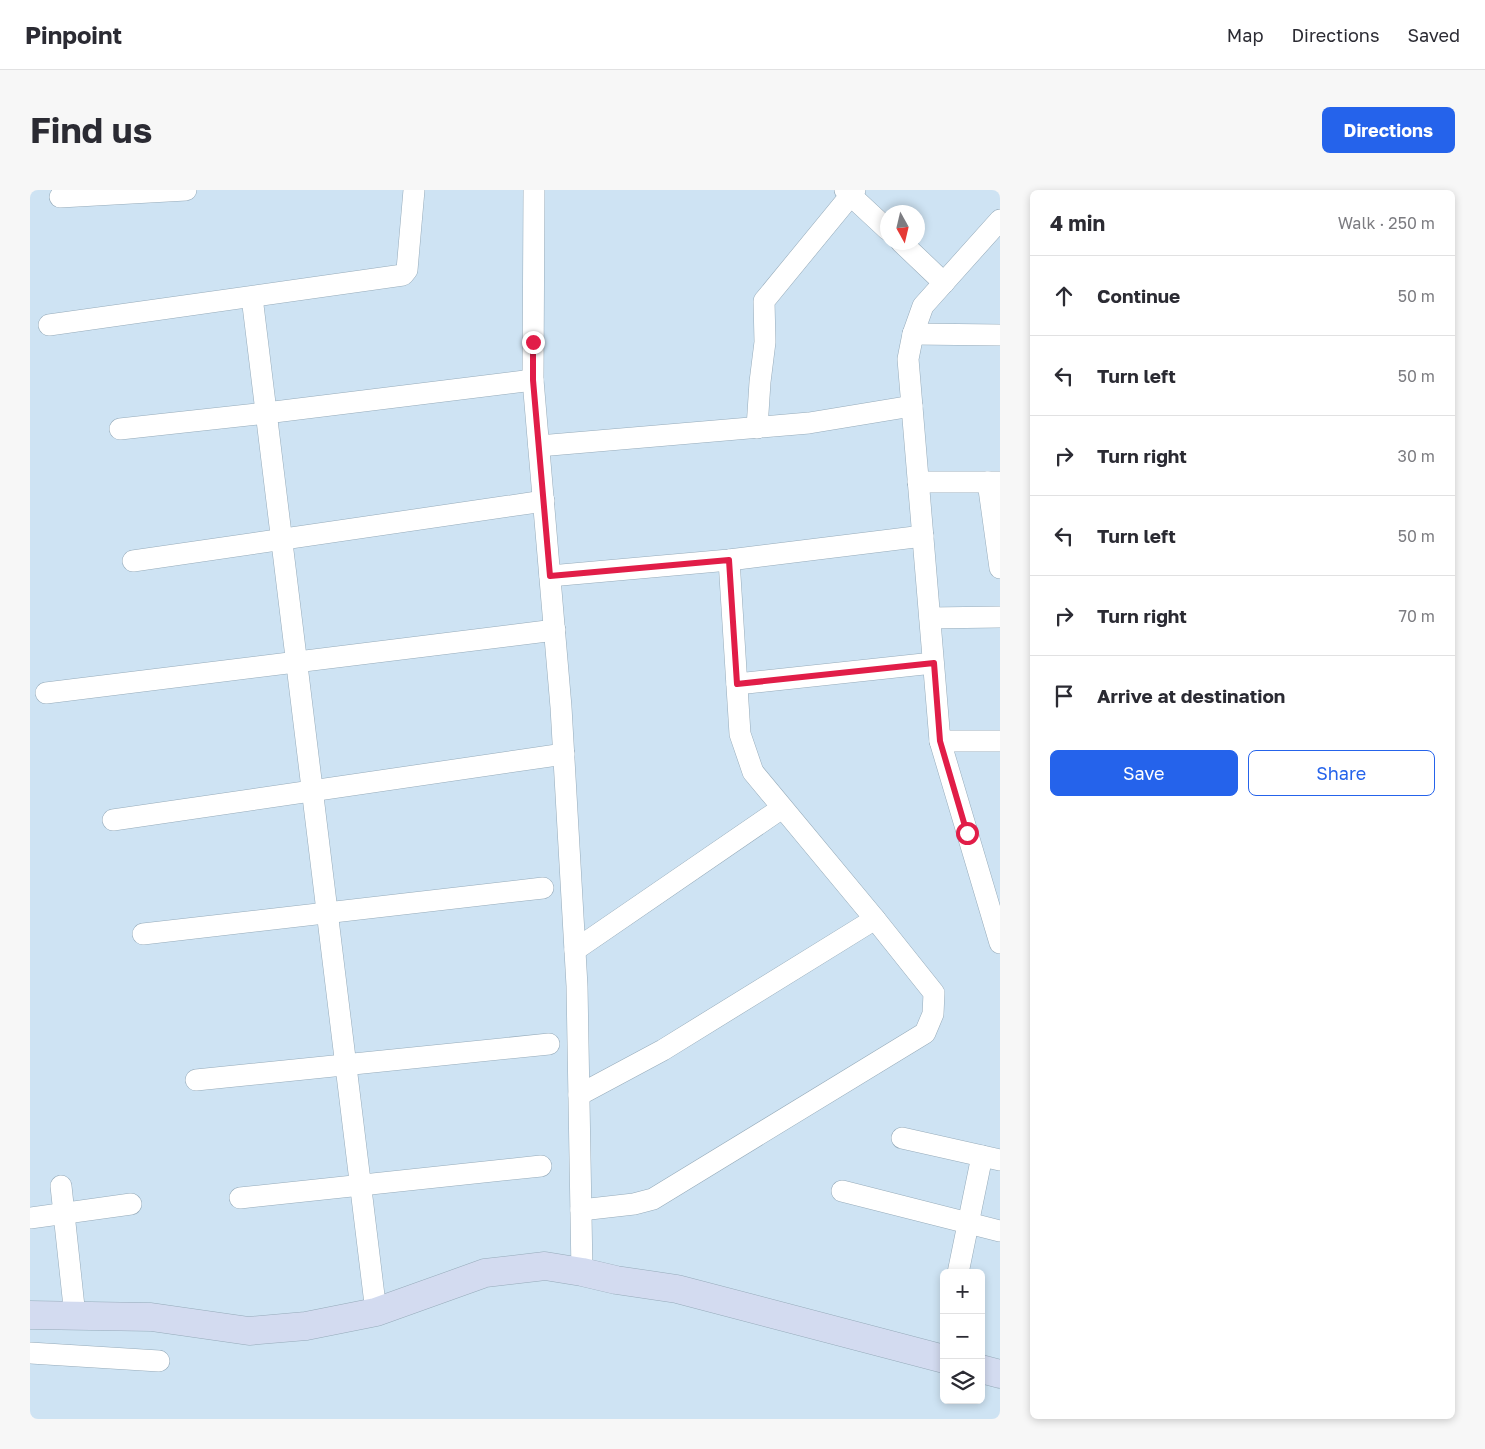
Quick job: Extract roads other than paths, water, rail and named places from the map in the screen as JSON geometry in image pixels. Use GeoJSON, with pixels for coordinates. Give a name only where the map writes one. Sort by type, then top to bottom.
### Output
{"type":"FeatureCollection","features":[{"type":"Feature","properties":{"kind":"street"},"geometry":{"type":"LineString","coordinates":[[60,198],[186,190]]}},
{"type":"Feature","properties":{"kind":"street"},"geometry":{"type":"LineString","coordinates":[[49,325],[403,275],[408,270],[414,190]]}},
{"type":"Feature","properties":{"kind":"street"},"geometry":{"type":"LineString","coordinates":[[534,190],[533,380],[555,630],[575,950],[582,1272]]}},
{"type":"Feature","properties":{"kind":"street"},"geometry":{"type":"LineString","coordinates":[[757,428],[765,342],[764,301],[850,192],[880,222]]}},
{"type":"Feature","properties":{"kind":"street"},"geometry":{"type":"LineString","coordinates":[[1000,220],[923,306],[913,334],[908,359],[940,741],[1000,943]]}},
{"type":"Feature","properties":{"kind":"street"},"geometry":{"type":"LineString","coordinates":[[909,250],[944,283]]}},
{"type":"Feature","properties":{"kind":"street"},"geometry":{"type":"LineString","coordinates":[[252,297],[376,1312]]}},
{"type":"Feature","properties":{"kind":"street"},"geometry":{"type":"LineString","coordinates":[[913,334],[1000,336]]}},
{"type":"Feature","properties":{"kind":"street"},"geometry":{"type":"LineString","coordinates":[[120,429],[533,380]]}},
{"type":"Feature","properties":{"kind":"street"},"geometry":{"type":"LineString","coordinates":[[539,446],[829,421],[912,406]]}},
{"type":"Feature","properties":{"kind":"street"},"geometry":{"type":"LineString","coordinates":[[918,482],[994,482],[1000,568]]}},
{"type":"Feature","properties":{"kind":"street"},"geometry":{"type":"LineString","coordinates":[[132,561],[544,501]]}},
{"type":"Feature","properties":{"kind":"street"},"geometry":{"type":"LineString","coordinates":[[550,576],[729,560],[923,536]]}},
{"type":"Feature","properties":{"kind":"street"},"geometry":{"type":"LineString","coordinates":[[582,1210],[634,1204],[653,1199],[925,1034],[933,1014],[934,993],[753,772],[740,734],[729,560]]}},
{"type":"Feature","properties":{"kind":"street"},"geometry":{"type":"LineString","coordinates":[[930,618],[1000,617]]}},
{"type":"Feature","properties":{"kind":"street"},"geometry":{"type":"LineString","coordinates":[[46,693],[555,630]]}},
{"type":"Feature","properties":{"kind":"street"},"geometry":{"type":"LineString","coordinates":[[737,684],[934,663]]}},
{"type":"Feature","properties":{"kind":"street"},"geometry":{"type":"LineString","coordinates":[[940,741],[1000,741]]}},
{"type":"Feature","properties":{"kind":"street"},"geometry":{"type":"LineString","coordinates":[[113,820],[564,754]]}},
{"type":"Feature","properties":{"kind":"street"},"geometry":{"type":"LineString","coordinates":[[575,950],[782,808]]}},
{"type":"Feature","properties":{"kind":"street"},"geometry":{"type":"LineString","coordinates":[[142,934],[543,888]]}},
{"type":"Feature","properties":{"kind":"street"},"geometry":{"type":"LineString","coordinates":[[579,1095],[663,1050],[875,919]]}},
{"type":"Feature","properties":{"kind":"street"},"geometry":{"type":"LineString","coordinates":[[196,1080],[549,1044]]}},
{"type":"Feature","properties":{"kind":"street"},"geometry":{"type":"LineString","coordinates":[[902,1138],[991,1158],[968,1223],[959,1269]]}},
{"type":"Feature","properties":{"kind":"street"},"geometry":{"type":"LineString","coordinates":[[240,1198],[541,1166]]}},
{"type":"Feature","properties":{"kind":"street"},"geometry":{"type":"LineString","coordinates":[[62,1186],[76,1316]]}},
{"type":"Feature","properties":{"kind":"street"},"geometry":{"type":"LineString","coordinates":[[842,1191],[1000,1231]]}},
{"type":"Feature","properties":{"kind":"street"},"geometry":{"type":"LineString","coordinates":[[30,1218],[131,1204]]}},
{"type":"Feature","properties":{"kind":"street"},"geometry":{"type":"LineString","coordinates":[[30,1315],[151,1317],[249,1331],[306,1326],[376,1312],[485,1273],[545,1266],[616,1280],[677,1289],[940,1352]]}},
{"type":"Feature","properties":{"kind":"street"},"geometry":{"type":"LineString","coordinates":[[30,1353],[159,1361]]}},
{"type":"Feature","properties":{"kind":"street"},"geometry":{"type":"LineString","coordinates":[[985,1370],[1000,1374]]}}]}
